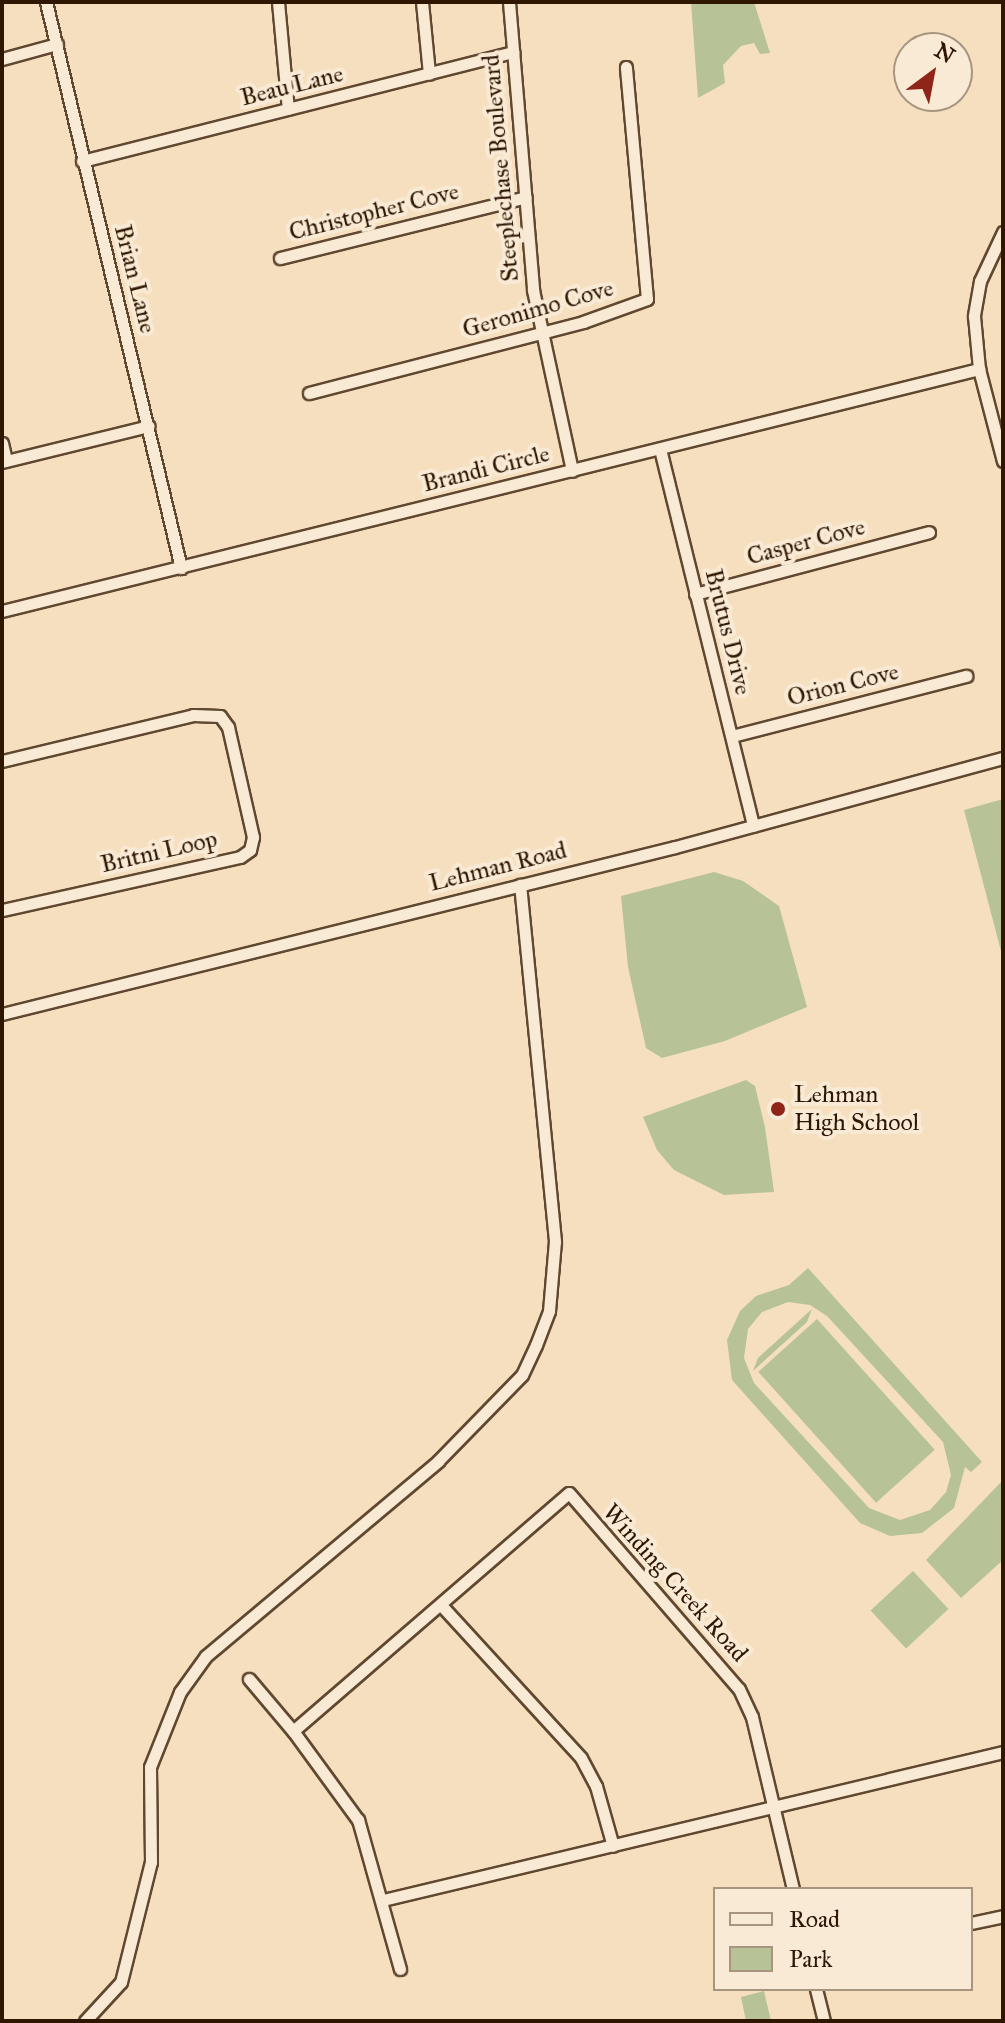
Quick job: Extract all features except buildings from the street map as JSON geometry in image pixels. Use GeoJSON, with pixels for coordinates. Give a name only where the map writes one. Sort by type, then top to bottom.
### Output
{"type":"FeatureCollection","features":[{"type":"Feature","properties":{"kind":"street","name":"Brian Lane"},"geometry":{"type":"LineString","coordinates":[[46,2],[181,568]]}},
{"type":"Feature","properties":{"kind":"street"},"geometry":{"type":"LineString","coordinates":[[278,2],[288,109]]}},
{"type":"Feature","properties":{"kind":"street"},"geometry":{"type":"LineString","coordinates":[[422,2],[429,74]]}},
{"type":"Feature","properties":{"kind":"street","name":"Steeplechase Boulevard"},"geometry":{"type":"LineString","coordinates":[[509,2],[541,334],[572,471]]}},
{"type":"Feature","properties":{"kind":"street"},"geometry":{"type":"LineString","coordinates":[[2,59],[57,44]]}},
{"type":"Feature","properties":{"kind":"street","name":"Beau Lane"},"geometry":{"type":"LineString","coordinates":[[82,161],[513,52]]}},
{"type":"Feature","properties":{"kind":"street","name":"Geronimo Cove"},"geometry":{"type":"LineString","coordinates":[[309,393],[541,334],[647,299],[626,67]]}},
{"type":"Feature","properties":{"kind":"street","name":"Christopher Cove"},"geometry":{"type":"LineString","coordinates":[[280,258],[526,197]]}},
{"type":"Feature","properties":{"kind":"street"},"geometry":{"type":"LineString","coordinates":[[1003,232],[980,281],[974,316],[979,369],[1003,461]]}},
{"type":"Feature","properties":{"kind":"street","name":"Brandi Circle"},"geometry":{"type":"LineString","coordinates":[[2,611],[979,369]]}},
{"type":"Feature","properties":{"kind":"street"},"geometry":{"type":"LineString","coordinates":[[2,443],[4,462],[149,426]]}},
{"type":"Feature","properties":{"kind":"street","name":"Brutus Drive"},"geometry":{"type":"LineString","coordinates":[[660,449],[753,826]]}},
{"type":"Feature","properties":{"kind":"street","name":"Casper Cove"},"geometry":{"type":"LineString","coordinates":[[695,594],[929,532]]}},
{"type":"Feature","properties":{"kind":"street","name":"Orion Cove"},"geometry":{"type":"LineString","coordinates":[[732,736],[966,676]]}},
{"type":"Feature","properties":{"kind":"street","name":"Britni Loop"},"geometry":{"type":"LineString","coordinates":[[2,761],[193,715],[220,716],[228,727],[253,837],[250,850],[240,857],[2,910]]}},
{"type":"Feature","properties":{"kind":"street","name":"Lehman Road"},"geometry":{"type":"LineString","coordinates":[[2,1014],[753,826],[1003,758]]}},
{"type":"Feature","properties":{"kind":"street"},"geometry":{"type":"LineString","coordinates":[[85,2021],[121,1982],[151,1862],[150,1767],[180,1692],[206,1656],[438,1461],[522,1375],[536,1345],[549,1311],[555,1241],[520,885]]}},
{"type":"Feature","properties":{"kind":"street","name":"Winding Creek Road"},"geometry":{"type":"LineString","coordinates":[[441,1605],[569,1493],[739,1689],[752,1717],[793,1887]]}},
{"type":"Feature","properties":{"kind":"street"},"geometry":{"type":"LineString","coordinates":[[293,1731],[441,1605],[581,1758],[596,1786],[613,1846]]}},
{"type":"Feature","properties":{"kind":"street"},"geometry":{"type":"LineString","coordinates":[[249,1679],[341,1789],[358,1820],[400,1969]]}},
{"type":"Feature","properties":{"kind":"street"},"geometry":{"type":"LineString","coordinates":[[383,1900],[1003,1752]]}},
{"type":"Feature","properties":{"kind":"street"},"geometry":{"type":"LineString","coordinates":[[973,1923],[1003,1916]]}},
{"type":"Feature","properties":{"kind":"street"},"geometry":{"type":"LineString","coordinates":[[816,1991],[824,2021]]}},
{"type":"Feature","properties":{"kind":"green space"},"geometry":{"type":"Polygon","coordinates":[[[691,2],[754,2],[770,53],[760,54],[754,43],[741,46],[723,65],[725,83],[698,98],[691,2]]]}},
{"type":"Feature","properties":{"kind":"green space"},"geometry":{"type":"Polygon","coordinates":[[[1003,799],[1003,951],[1001,951],[964,810],[1003,799]]]}},
{"type":"Feature","properties":{"kind":"green space"},"geometry":{"type":"Polygon","coordinates":[[[714,872],[743,881],[779,906],[807,1007],[725,1041],[662,1058],[646,1048],[628,967],[621,896],[714,872]]]}},
{"type":"Feature","properties":{"kind":"green space"},"geometry":{"type":"Polygon","coordinates":[[[746,1080],[755,1086],[765,1127],[774,1192],[724,1195],[674,1170],[657,1150],[643,1117],[746,1080]]]}},
{"type":"Feature","properties":{"kind":"green space"},"geometry":{"type":"Polygon","coordinates":[[[808,1268],[982,1462],[971,1472],[965,1467],[954,1508],[922,1533],[890,1536],[860,1523],[732,1380],[727,1340],[740,1311],[756,1296],[789,1285],[808,1268]],[[788,1302],[762,1312],[748,1329],[744,1358],[754,1383],[869,1508],[900,1520],[930,1510],[946,1492],[951,1475],[943,1442],[827,1316],[810,1305],[788,1302]]]}},
{"type":"Feature","properties":{"kind":"green space"},"geometry":{"type":"Polygon","coordinates":[[[812,1309],[807,1322],[753,1371],[758,1358],[812,1309]]]}},
{"type":"Feature","properties":{"kind":"green space"},"geometry":{"type":"Polygon","coordinates":[[[817,1319],[935,1450],[876,1503],[758,1372],[817,1319]]]}},
{"type":"Feature","properties":{"kind":"green space"},"geometry":{"type":"Polygon","coordinates":[[[1003,1480],[1003,1560],[961,1598],[926,1560],[1003,1480]]]}},
{"type":"Feature","properties":{"kind":"green space"},"geometry":{"type":"Polygon","coordinates":[[[913,1571],[948,1609],[906,1649],[871,1611],[913,1571]]]}},
{"type":"Feature","properties":{"kind":"green space"},"geometry":{"type":"Polygon","coordinates":[[[764,1991],[771,2021],[746,2021],[741,1997],[764,1991]]]}},
{"type":"Feature","properties":{"kind":"place","name":"Lehman High School"},"geometry":{"type":"Point","coordinates":[778,1109]}}]}
